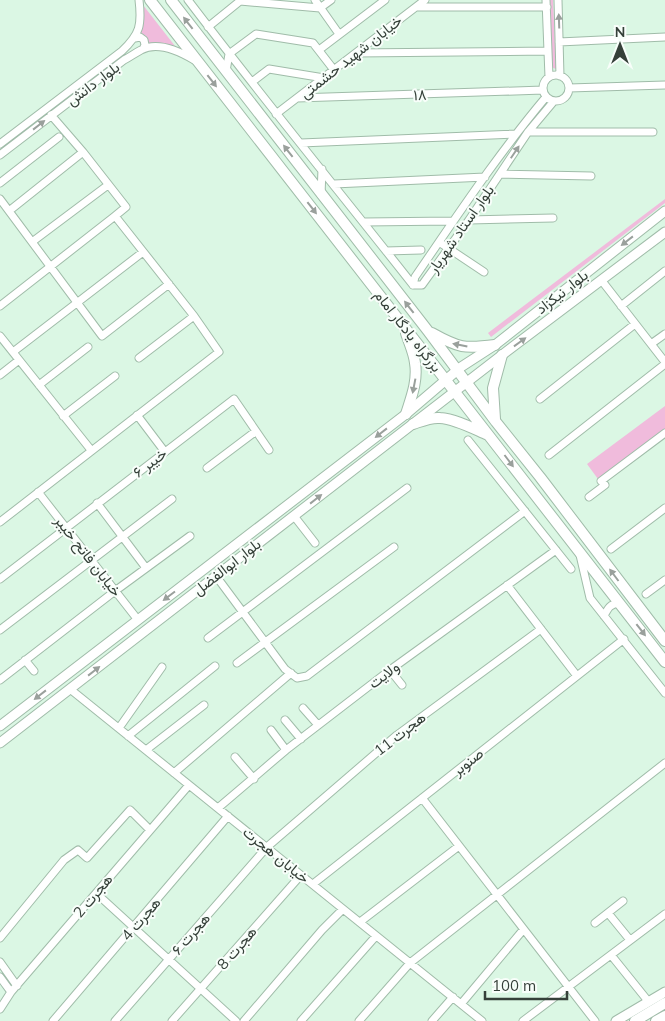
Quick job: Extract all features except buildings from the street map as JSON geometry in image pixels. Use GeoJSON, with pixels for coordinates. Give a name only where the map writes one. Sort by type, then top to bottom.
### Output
{"type":"FeatureCollection","features":[{"type":"Feature","properties":{"kind":"highway","name":"بزرگراه یادگار امام"},"geometry":{"type":"LineString","coordinates":[[150,0],[665,662]]}},
{"type":"Feature","properties":{"kind":"highway","name":"بزرگراه یادگار امام"},"geometry":{"type":"LineString","coordinates":[[171,0],[428,331],[665,641]]}},
{"type":"Feature","properties":{"kind":"highway"},"geometry":{"type":"LineString","coordinates":[[403,325],[416,363],[414,391],[406,414]]}},
{"type":"Feature","properties":{"kind":"highway"},"geometry":{"type":"LineString","coordinates":[[428,331],[454,345],[474,347],[495,344]]}},
{"type":"Feature","properties":{"kind":"highway"},"geometry":{"type":"LineString","coordinates":[[496,422],[493,388],[502,355]]}},
{"type":"Feature","properties":{"kind":"highway"},"geometry":{"type":"LineString","coordinates":[[413,424],[440,418],[489,435]]}},
{"type":"Feature","properties":{"kind":"highway"},"geometry":{"type":"LineString","coordinates":[[635,1021],[662,1004]]}},
{"type":"Feature","properties":{"kind":"highway"},"geometry":{"type":"LineString","coordinates":[[656,1021],[665,1016]]}},
{"type":"Feature","properties":{"kind":"main road","name":"بلوار نیکزاد"},"geometry":{"type":"LineString","coordinates":[[447,381],[458,370],[495,344],[665,211]]}},
{"type":"Feature","properties":{"kind":"main road","name":"بلوار نیکزاد"},"geometry":{"type":"LineString","coordinates":[[455,392],[602,282],[665,232]]}},
{"type":"Feature","properties":{"kind":"main road"},"geometry":{"type":"LineString","coordinates":[[592,268],[602,282]]}},
{"type":"Feature","properties":{"kind":"main road","name":"بلوار ابوالفضل"},"geometry":{"type":"LineString","coordinates":[[0,726],[447,381]]}},
{"type":"Feature","properties":{"kind":"main road","name":"بلوار ابوالفضل"},"geometry":{"type":"LineString","coordinates":[[0,743],[455,392]]}},
{"type":"Feature","properties":{"kind":"main road"},"geometry":{"type":"LineString","coordinates":[[270,519],[278,528]]}},
{"type":"Feature","properties":{"kind":"main road"},"geometry":{"type":"LineString","coordinates":[[616,1021],[665,992]]}},
{"type":"Feature","properties":{"kind":"street"},"geometry":{"type":"LineString","coordinates":[[140,0],[140,18],[135,38],[140,37],[144,40],[143,49]]}},
{"type":"Feature","properties":{"kind":"street"},"geometry":{"type":"LineString","coordinates":[[188,0],[276,114],[322,169],[413,285]]}},
{"type":"Feature","properties":{"kind":"street"},"geometry":{"type":"LineString","coordinates":[[315,0],[338,34]]}},
{"type":"Feature","properties":{"kind":"street"},"geometry":{"type":"LineString","coordinates":[[208,26],[240,1],[320,8],[331,0]]}},
{"type":"Feature","properties":{"kind":"street"},"geometry":{"type":"LineString","coordinates":[[319,50],[384,0]]}},
{"type":"Feature","properties":{"kind":"street","name":"خیابان شهید حشمتی"},"geometry":{"type":"LineString","coordinates":[[276,114],[423,0]]}},
{"type":"Feature","properties":{"kind":"street"},"geometry":{"type":"LineString","coordinates":[[558,0],[560,76]]}},
{"type":"Feature","properties":{"kind":"street"},"geometry":{"type":"LineString","coordinates":[[415,7],[546,4],[550,77]]}},
{"type":"Feature","properties":{"kind":"street"},"geometry":{"type":"LineString","coordinates":[[226,71],[229,54],[256,34],[313,43],[334,70]]}},
{"type":"Feature","properties":{"kind":"street","name":"بلوار دانش"},"geometry":{"type":"LineString","coordinates":[[0,144],[122,51],[135,38]]}},
{"type":"Feature","properties":{"kind":"street"},"geometry":{"type":"LineString","coordinates":[[559,42],[665,38]]}},
{"type":"Feature","properties":{"kind":"street","name":"بلوار دانش"},"geometry":{"type":"LineString","coordinates":[[0,155],[124,60],[143,49],[155,47],[169,48],[183,53],[196,61]]}},
{"type":"Feature","properties":{"kind":"street"},"geometry":{"type":"LineString","coordinates":[[356,53],[548,51]]}},
{"type":"Feature","properties":{"kind":"street"},"geometry":{"type":"LineString","coordinates":[[252,82],[269,69],[324,78]]}},
{"type":"Feature","properties":{"kind":"street"},"geometry":{"type":"LineString","coordinates":[[560,76],[567,81],[568,93],[563,99],[554,101],[544,93],[545,82],[550,77],[560,76]]}},
{"type":"Feature","properties":{"kind":"street"},"geometry":{"type":"LineString","coordinates":[[569,88],[665,85]]}},
{"type":"Feature","properties":{"kind":"street","name":"۱۸"},"geometry":{"type":"LineString","coordinates":[[297,98],[544,93]]}},
{"type":"Feature","properties":{"kind":"street","name":"بلوار استاد شهریار"},"geometry":{"type":"LineString","coordinates":[[544,93],[415,277],[413,285],[422,285],[469,220],[528,132],[554,101]]}},
{"type":"Feature","properties":{"kind":"street"},"geometry":{"type":"LineString","coordinates":[[0,306],[126,207],[51,115]]}},
{"type":"Feature","properties":{"kind":"street"},"geometry":{"type":"LineString","coordinates":[[528,132],[654,132]]}},
{"type":"Feature","properties":{"kind":"street"},"geometry":{"type":"LineString","coordinates":[[301,144],[515,134]]}},
{"type":"Feature","properties":{"kind":"street"},"geometry":{"type":"LineString","coordinates":[[0,183],[59,137]]}},
{"type":"Feature","properties":{"kind":"street"},"geometry":{"type":"LineString","coordinates":[[9,211],[83,152]]}},
{"type":"Feature","properties":{"kind":"street"},"geometry":{"type":"LineString","coordinates":[[321,195],[322,169]]}},
{"type":"Feature","properties":{"kind":"street"},"geometry":{"type":"LineString","coordinates":[[500,174],[591,176]]}},
{"type":"Feature","properties":{"kind":"street"},"geometry":{"type":"LineString","coordinates":[[334,184],[484,177]]}},
{"type":"Feature","properties":{"kind":"street"},"geometry":{"type":"LineString","coordinates":[[32,242],[108,185]]}},
{"type":"Feature","properties":{"kind":"street"},"geometry":{"type":"LineString","coordinates":[[0,200],[102,336],[170,284]]}},
{"type":"Feature","properties":{"kind":"street"},"geometry":{"type":"LineString","coordinates":[[0,512],[2,520],[219,352],[170,284],[115,216]]}},
{"type":"Feature","properties":{"kind":"street"},"geometry":{"type":"LineString","coordinates":[[469,220],[552,218]]}},
{"type":"Feature","properties":{"kind":"street"},"geometry":{"type":"LineString","coordinates":[[364,222],[454,221]]}},
{"type":"Feature","properties":{"kind":"street"},"geometry":{"type":"LineString","coordinates":[[439,242],[484,272]]}},
{"type":"Feature","properties":{"kind":"street"},"geometry":{"type":"LineString","coordinates":[[386,250],[421,250]]}},
{"type":"Feature","properties":{"kind":"street"},"geometry":{"type":"LineString","coordinates":[[12,352],[144,252]]}},
{"type":"Feature","properties":{"kind":"street"},"geometry":{"type":"LineString","coordinates":[[621,306],[665,272]]}},
{"type":"Feature","properties":{"kind":"street"},"geometry":{"type":"LineString","coordinates":[[549,455],[665,363],[602,282]]}},
{"type":"Feature","properties":{"kind":"street"},"geometry":{"type":"LineString","coordinates":[[139,358],[194,316]]}},
{"type":"Feature","properties":{"kind":"street"},"geometry":{"type":"LineString","coordinates":[[540,399],[635,324]]}},
{"type":"Feature","properties":{"kind":"street"},"geometry":{"type":"LineString","coordinates":[[651,344],[665,334]]}},
{"type":"Feature","properties":{"kind":"street"},"geometry":{"type":"LineString","coordinates":[[0,336],[91,450]]}},
{"type":"Feature","properties":{"kind":"street"},"geometry":{"type":"LineString","coordinates":[[39,385],[88,347]]}},
{"type":"Feature","properties":{"kind":"street"},"geometry":{"type":"LineString","coordinates":[[0,375],[19,360]]}},
{"type":"Feature","properties":{"kind":"street"},"geometry":{"type":"LineString","coordinates":[[63,416],[115,376]]}},
{"type":"Feature","properties":{"kind":"street","name":"خیبر ۶"},"geometry":{"type":"LineString","coordinates":[[0,578],[234,399],[256,431]]}},
{"type":"Feature","properties":{"kind":"street"},"geometry":{"type":"LineString","coordinates":[[137,415],[164,452]]}},
{"type":"Feature","properties":{"kind":"street"},"geometry":{"type":"LineString","coordinates":[[207,468],[256,431],[270,450]]}},
{"type":"Feature","properties":{"kind":"street"},"geometry":{"type":"LineString","coordinates":[[589,497],[605,486],[601,480],[665,433]]}},
{"type":"Feature","properties":{"kind":"street"},"geometry":{"type":"LineString","coordinates":[[468,440],[571,569]]}},
{"type":"Feature","properties":{"kind":"street"},"geometry":{"type":"LineString","coordinates":[[208,638],[407,488]]}},
{"type":"Feature","properties":{"kind":"street","name":"خیابان فاتح خیبر"},"geometry":{"type":"LineString","coordinates":[[38,492],[138,620]]}},
{"type":"Feature","properties":{"kind":"street"},"geometry":{"type":"LineString","coordinates":[[0,630],[172,499]]}},
{"type":"Feature","properties":{"kind":"street"},"geometry":{"type":"LineString","coordinates":[[98,503],[146,568]]}},
{"type":"Feature","properties":{"kind":"street"},"geometry":{"type":"LineString","coordinates":[[611,549],[665,508]]}},
{"type":"Feature","properties":{"kind":"street"},"geometry":{"type":"LineString","coordinates":[[216,576],[285,669],[297,678],[307,676],[525,511]]}},
{"type":"Feature","properties":{"kind":"street"},"geometry":{"type":"LineString","coordinates":[[294,516],[315,543]]}},
{"type":"Feature","properties":{"kind":"street"},"geometry":{"type":"LineString","coordinates":[[0,680],[190,536]]}},
{"type":"Feature","properties":{"kind":"street"},"geometry":{"type":"LineString","coordinates":[[238,663],[394,547]]}},
{"type":"Feature","properties":{"kind":"street","name":"ولایت"},"geometry":{"type":"LineString","coordinates":[[218,808],[286,750],[390,670],[556,550]]}},
{"type":"Feature","properties":{"kind":"street"},"geometry":{"type":"LineString","coordinates":[[580,552],[590,598],[665,693]]}},
{"type":"Feature","properties":{"kind":"street"},"geometry":{"type":"LineString","coordinates":[[646,594],[665,580]]}},
{"type":"Feature","properties":{"kind":"street"},"geometry":{"type":"LineString","coordinates":[[508,585],[576,676]]}},
{"type":"Feature","properties":{"kind":"street"},"geometry":{"type":"LineString","coordinates":[[604,616],[608,608],[613,604],[619,603]]}},
{"type":"Feature","properties":{"kind":"street","name":"هجرت 11"},"geometry":{"type":"LineString","coordinates":[[266,847],[397,735],[541,629]]}},
{"type":"Feature","properties":{"kind":"street","name":"صنوبر"},"geometry":{"type":"LineString","coordinates":[[312,884],[624,640]]}},
{"type":"Feature","properties":{"kind":"street"},"geometry":{"type":"LineString","coordinates":[[25,660],[34,671]]}},
{"type":"Feature","properties":{"kind":"street"},"geometry":{"type":"LineString","coordinates":[[128,736],[215,666]]}},
{"type":"Feature","properties":{"kind":"street"},"geometry":{"type":"LineString","coordinates":[[119,728],[162,667]]}},
{"type":"Feature","properties":{"kind":"street"},"geometry":{"type":"LineString","coordinates":[[390,670],[402,685]]}},
{"type":"Feature","properties":{"kind":"street"},"geometry":{"type":"LineString","coordinates":[[174,773],[291,673]]}},
{"type":"Feature","properties":{"kind":"street","name":"خیابان هجرت"},"geometry":{"type":"LineString","coordinates":[[70,689],[482,1021]]}},
{"type":"Feature","properties":{"kind":"street"},"geometry":{"type":"LineString","coordinates":[[146,750],[204,705]]}},
{"type":"Feature","properties":{"kind":"street"},"geometry":{"type":"LineString","coordinates":[[303,708],[318,725]]}},
{"type":"Feature","properties":{"kind":"street"},"geometry":{"type":"LineString","coordinates":[[285,720],[301,739]]}},
{"type":"Feature","properties":{"kind":"street"},"geometry":{"type":"LineString","coordinates":[[271,730],[286,750]]}},
{"type":"Feature","properties":{"kind":"street"},"geometry":{"type":"LineString","coordinates":[[235,757],[254,779]]}},
{"type":"Feature","properties":{"kind":"street"},"geometry":{"type":"LineString","coordinates":[[359,1021],[410,963],[665,763]]}},
{"type":"Feature","properties":{"kind":"street","name":"هجرت 2"},"geometry":{"type":"LineString","coordinates":[[0,1009],[11,992],[189,785]]}},
{"type":"Feature","properties":{"kind":"street"},"geometry":{"type":"LineString","coordinates":[[422,798],[595,1021]]}},
{"type":"Feature","properties":{"kind":"street"},"geometry":{"type":"LineString","coordinates":[[0,938],[64,860],[78,850],[87,858],[130,810],[150,830]]}},
{"type":"Feature","properties":{"kind":"street","name":"هجرت 4"},"geometry":{"type":"LineString","coordinates":[[53,1021],[228,816]]}},
{"type":"Feature","properties":{"kind":"street"},"geometry":{"type":"LineString","coordinates":[[360,922],[459,846]]}},
{"type":"Feature","properties":{"kind":"street","name":"هجرت ۶"},"geometry":{"type":"LineString","coordinates":[[115,1021],[266,847]]}},
{"type":"Feature","properties":{"kind":"street","name":"هجرت 8"},"geometry":{"type":"LineString","coordinates":[[172,1021],[301,875]]}},
{"type":"Feature","properties":{"kind":"street"},"geometry":{"type":"LineString","coordinates":[[96,893],[233,1020]]}},
{"type":"Feature","properties":{"kind":"street"},"geometry":{"type":"LineString","coordinates":[[594,922],[623,901]]}},
{"type":"Feature","properties":{"kind":"street"},"geometry":{"type":"LineString","coordinates":[[244,1021],[322,930],[343,909]]}},
{"type":"Feature","properties":{"kind":"street"},"geometry":{"type":"LineString","coordinates":[[608,912],[630,940]]}},
{"type":"Feature","properties":{"kind":"street"},"geometry":{"type":"LineString","coordinates":[[523,1021],[665,914]]}},
{"type":"Feature","properties":{"kind":"street"},"geometry":{"type":"LineString","coordinates":[[461,1004],[524,930]]}},
{"type":"Feature","properties":{"kind":"street"},"geometry":{"type":"LineString","coordinates":[[301,1021],[376,936]]}},
{"type":"Feature","properties":{"kind":"street"},"geometry":{"type":"LineString","coordinates":[[611,954],[648,1001]]}},
{"type":"Feature","properties":{"kind":"street"},"geometry":{"type":"LineString","coordinates":[[0,962],[17,986]]}},
{"type":"Feature","properties":{"kind":"street"},"geometry":{"type":"LineString","coordinates":[[0,977],[11,992]]}},
{"type":"Feature","properties":{"kind":"street"},"geometry":{"type":"LineString","coordinates":[[432,1021],[453,998]]}},
{"type":"Feature","properties":{"kind":"shaded area"},"geometry":{"type":"Polygon","coordinates":[[[549,0],[553,0],[556,69],[551,67],[549,0]]]}},
{"type":"Feature","properties":{"kind":"shaded area"},"geometry":{"type":"Polygon","coordinates":[[[143,5],[175,46],[149,45],[146,36],[139,33],[143,5]]]}},
{"type":"Feature","properties":{"kind":"shaded area"},"geometry":{"type":"Polygon","coordinates":[[[665,199],[665,203],[491,337],[488,333],[665,199]]]}},
{"type":"Feature","properties":{"kind":"shaded area"},"geometry":{"type":"Polygon","coordinates":[[[665,406],[665,429],[598,479],[587,464],[665,406]]]}}]}
